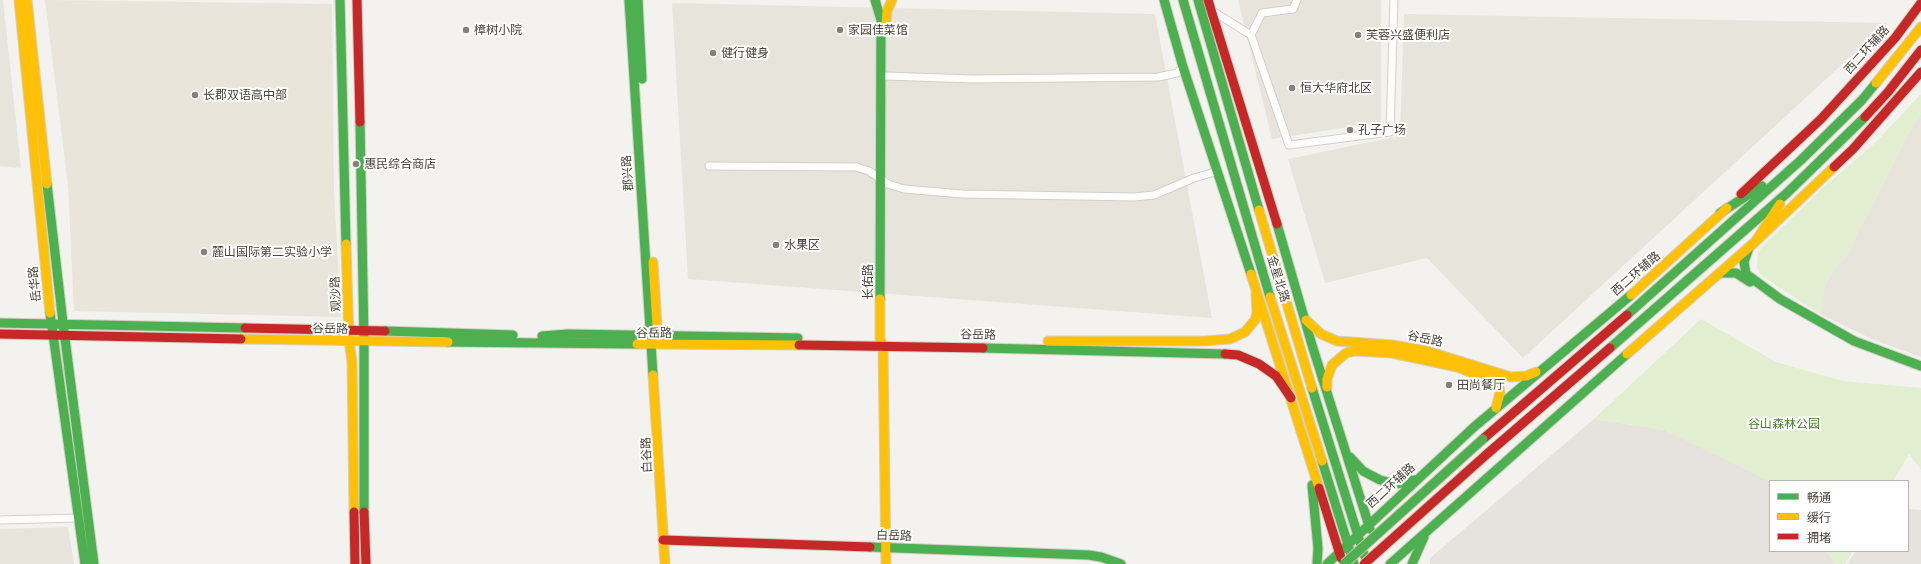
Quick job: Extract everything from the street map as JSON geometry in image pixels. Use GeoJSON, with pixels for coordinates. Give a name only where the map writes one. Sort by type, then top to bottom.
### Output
{"type":"FeatureCollection","features":[{"type":"Feature","properties":{"kind":"main road","name":"岳华路"},"geometry":{"type":"LineString","coordinates":[[19,0],[52,334],[85,564]]}},
{"type":"Feature","properties":{"kind":"main road","name":"岳华路"},"geometry":{"type":"LineString","coordinates":[[27,0],[64,334],[94,564]]}},
{"type":"Feature","properties":{"kind":"main road","name":"观沙路"},"geometry":{"type":"LineString","coordinates":[[340,0],[349,342],[352,361],[355,564]]}},
{"type":"Feature","properties":{"kind":"main road"},"geometry":{"type":"LineString","coordinates":[[357,0],[364,330],[363,487],[366,564]]}},
{"type":"Feature","properties":{"kind":"main road","name":"郡兴路"},"geometry":{"type":"LineString","coordinates":[[629,0],[654,335]]}},
{"type":"Feature","properties":{"kind":"main road","name":"郡兴路"},"geometry":{"type":"LineString","coordinates":[[638,0],[654,345]]}},
{"type":"Feature","properties":{"kind":"main road","name":"长佑路"},"geometry":{"type":"LineString","coordinates":[[875,0],[879,9],[881,20],[884,342],[888,550],[890,564]]}},
{"type":"Feature","properties":{"kind":"main road","name":"长佑路"},"geometry":{"type":"LineString","coordinates":[[882,180],[886,16],[892,0]]}},
{"type":"Feature","properties":{"kind":"main road"},"geometry":{"type":"LineString","coordinates":[[1164,0],[1183,67],[1218,171],[1343,564],[1483,439],[1688,262],[1800,160],[1862,100],[1921,27]]}},
{"type":"Feature","properties":{"kind":"main road","name":"金星北路"},"geometry":{"type":"LineString","coordinates":[[1183,0],[1260,264],[1354,564]]}},
{"type":"Feature","properties":{"kind":"main road","name":"金星北路"},"geometry":{"type":"LineString","coordinates":[[1198,0],[1274,264],[1366,564]]}},
{"type":"Feature","properties":{"kind":"main road","name":"西二环辅路"},"geometry":{"type":"LineString","coordinates":[[1327,564],[1368,523],[1496,408],[1650,279],[1821,119],[1895,38],[1921,3]]}},
{"type":"Feature","properties":{"kind":"main road"},"geometry":{"type":"LineString","coordinates":[[1209,5],[1327,392],[1347,451],[1380,564]]}},
{"type":"Feature","properties":{"kind":"main road"},"geometry":{"type":"LineString","coordinates":[[1366,564],[1487,454],[1690,279],[1787,193],[1866,116],[1888,92],[1921,50]]}},
{"type":"Feature","properties":{"kind":"main road"},"geometry":{"type":"LineString","coordinates":[[1390,564],[1432,525],[1753,244],[1853,149],[1921,72]]}},
{"type":"Feature","properties":{"kind":"main road"},"geometry":{"type":"LineString","coordinates":[[1720,213],[1800,160]]}},
{"type":"Feature","properties":{"kind":"main road"},"geometry":{"type":"LineString","coordinates":[[1787,193],[1746,254],[1744,262],[1746,274],[1774,295],[1813,319],[1854,341],[1921,366]]}},
{"type":"Feature","properties":{"kind":"main road"},"geometry":{"type":"LineString","coordinates":[[1720,273],[1736,273],[1799,316],[1830,333],[1879,355],[1921,370]]}},
{"type":"Feature","properties":{"kind":"main road"},"geometry":{"type":"LineString","coordinates":[[0,323],[63,323],[364,330],[545,336],[568,334],[654,335],[884,342],[1219,341],[1238,336],[1251,326],[1257,313],[1256,294]]}},
{"type":"Feature","properties":{"kind":"main road","name":"谷岳路"},"geometry":{"type":"LineString","coordinates":[[1306,320],[1322,334],[1337,341],[1393,345],[1427,351],[1510,377],[1526,376],[1542,369]]}},
{"type":"Feature","properties":{"kind":"main road","name":"谷岳路"},"geometry":{"type":"LineString","coordinates":[[0,334],[64,334],[349,342],[654,345],[884,342],[1230,354],[1249,359],[1269,370],[1282,383],[1291,398]]}},
{"type":"Feature","properties":{"kind":"main road","name":"白谷路"},"geometry":{"type":"LineString","coordinates":[[654,345],[666,543],[665,564]]}},
{"type":"Feature","properties":{"kind":"main road","name":"谷岳路"},"geometry":{"type":"LineString","coordinates":[[1327,392],[1329,371],[1346,353],[1355,351],[1392,353],[1457,367],[1488,379],[1498,387],[1500,400],[1496,408]]}},
{"type":"Feature","properties":{"kind":"main road"},"geometry":{"type":"LineString","coordinates":[[1307,449],[1314,497],[1318,548],[1317,564]]}},
{"type":"Feature","properties":{"kind":"main road"},"geometry":{"type":"LineString","coordinates":[[1347,451],[1358,466],[1369,475],[1396,484],[1416,480]]}},
{"type":"Feature","properties":{"kind":"main road"},"geometry":{"type":"LineString","coordinates":[[1412,564],[1424,537],[1432,525]]}},
{"type":"Feature","properties":{"kind":"main road","name":"白谷路"},"geometry":{"type":"LineString","coordinates":[[666,543],[670,564]]}},
{"type":"Feature","properties":{"kind":"main road","name":"白岳路"},"geometry":{"type":"LineString","coordinates":[[666,543],[1074,557],[1100,560],[1111,564]]}},
{"type":"Feature","properties":{"kind":"main road","name":"长佑路"},"geometry":{"type":"LineString","coordinates":[[886,564],[888,550]]}},
{"type":"Feature","properties":{"kind":"main road","name":"白岳路"},"geometry":{"type":"LineString","coordinates":[[888,550],[1088,555],[1101,556],[1121,564]]}},
{"type":"Feature","properties":{"kind":"street"},"geometry":{"type":"LineString","coordinates":[[1251,36],[1262,13],[1293,9],[1297,0]]}},
{"type":"Feature","properties":{"kind":"street"},"geometry":{"type":"LineString","coordinates":[[1209,5],[1251,36],[1289,144],[1390,132],[1394,0]]}},
{"type":"Feature","properties":{"kind":"street"},"geometry":{"type":"LineString","coordinates":[[885,76],[972,79],[1158,77],[1177,74],[1183,67]]}},
{"type":"Feature","properties":{"kind":"street"},"geometry":{"type":"LineString","coordinates":[[709,166],[856,167],[868,171],[882,180],[904,189],[962,194],[1134,197],[1154,195],[1194,178],[1218,171]]}},
{"type":"Feature","properties":{"kind":"street"},"geometry":{"type":"LineString","coordinates":[[0,520],[79,518]]}},
{"type":"Feature","properties":{"kind":"shaded area"},"geometry":{"type":"Polygon","coordinates":[[[0,0],[3,0],[21,168],[0,166],[0,0]]]}},
{"type":"Feature","properties":{"kind":"shaded area","name":"长郡双语高中部"},"geometry":{"type":"Polygon","coordinates":[[[45,0],[332,4],[334,192],[341,317],[74,311],[68,186],[45,0]]]}},
{"type":"Feature","properties":{"kind":"shaded area"},"geometry":{"type":"Polygon","coordinates":[[[1238,0],[1381,0],[1381,122],[1272,139],[1238,0]]]}},
{"type":"Feature","properties":{"kind":"shaded area"},"geometry":{"type":"Polygon","coordinates":[[[672,3],[1155,14],[1212,318],[688,279],[672,3]]]}},
{"type":"Feature","properties":{"kind":"shaded area"},"geometry":{"type":"Polygon","coordinates":[[[1404,14],[1887,23],[1523,358],[1427,258],[1325,283],[1288,159],[1400,136],[1404,14]]]}},
{"type":"Feature","properties":{"kind":"shaded area"},"geometry":{"type":"Polygon","coordinates":[[[1921,114],[1921,357],[1872,339],[1820,314],[1825,284],[1840,261],[1846,258],[1858,231],[1907,135],[1921,114]]]}},
{"type":"Feature","properties":{"kind":"shaded area"},"geometry":{"type":"Polygon","coordinates":[[[1594,419],[1665,430],[1769,481],[1769,552],[1827,552],[1835,564],[1430,564],[1430,558],[1594,419]]]}},
{"type":"Feature","properties":{"kind":"shaded area"},"geometry":{"type":"Polygon","coordinates":[[[1909,509],[1921,510],[1921,564],[1847,564],[1855,552],[1909,552],[1909,509]]]}},
{"type":"Feature","properties":{"kind":"shaded area"},"geometry":{"type":"Polygon","coordinates":[[[68,527],[74,564],[0,564],[0,529],[68,527]]]}},
{"type":"Feature","properties":{"kind":"green space"},"geometry":{"type":"Polygon","coordinates":[[[1921,94],[1921,114],[1907,135],[1858,231],[1846,258],[1840,261],[1825,284],[1820,314],[1761,275],[1757,267],[1758,252],[1822,189],[1876,142],[1921,94]]]}},
{"type":"Feature","properties":{"kind":"green space","name":"谷山森林公园"},"geometry":{"type":"Polygon","coordinates":[[[1701,319],[1776,362],[1843,381],[1921,388],[1921,470],[1909,454],[1894,480],[1769,481],[1665,430],[1594,419],[1701,319]]]}},
{"type":"Feature","properties":{"kind":"green space"},"geometry":{"type":"Polygon","coordinates":[[[1827,552],[1852,552],[1845,564],[1835,564],[1827,552]]]}},
{"type":"Feature","properties":{"kind":"traffic: fast"},"geometry":{"type":"LineString","coordinates":[[340,0],[346,244]]}},
{"type":"Feature","properties":{"kind":"traffic: fast"},"geometry":{"type":"LineString","coordinates":[[629,0],[653,375]]}},
{"type":"Feature","properties":{"kind":"traffic: fast"},"geometry":{"type":"LineString","coordinates":[[638,0],[642,79]]}},
{"type":"Feature","properties":{"kind":"traffic: fast"},"geometry":{"type":"LineString","coordinates":[[875,0],[881,20],[880,299]]}},
{"type":"Feature","properties":{"kind":"traffic: fast"},"geometry":{"type":"LineString","coordinates":[[1164,0],[1183,67],[1251,274]]}},
{"type":"Feature","properties":{"kind":"traffic: fast"},"geometry":{"type":"LineString","coordinates":[[1183,0],[1270,297]]}},
{"type":"Feature","properties":{"kind":"traffic: fast"},"geometry":{"type":"LineString","coordinates":[[1198,0],[1259,210]]}},
{"type":"Feature","properties":{"kind":"traffic: fast"},"geometry":{"type":"LineString","coordinates":[[1627,315],[1801,160],[1862,100],[1876,83]]}},
{"type":"Feature","properties":{"kind":"traffic: fast"},"geometry":{"type":"LineString","coordinates":[[1610,348],[1787,193],[1865,117]]}},
{"type":"Feature","properties":{"kind":"traffic: fast"},"geometry":{"type":"LineString","coordinates":[[360,122],[364,341],[364,512]]}},
{"type":"Feature","properties":{"kind":"traffic: fast"},"geometry":{"type":"LineString","coordinates":[[47,184],[94,564]]}},
{"type":"Feature","properties":{"kind":"traffic: fast"},"geometry":{"type":"LineString","coordinates":[[1720,213],[1762,186]]}},
{"type":"Feature","properties":{"kind":"traffic: fast"},"geometry":{"type":"LineString","coordinates":[[1277,224],[1312,345],[1370,529]]}},
{"type":"Feature","properties":{"kind":"traffic: fast"},"geometry":{"type":"LineString","coordinates":[[1749,248],[1744,262],[1746,274],[1780,299],[1854,341],[1921,366]]}},
{"type":"Feature","properties":{"kind":"traffic: fast"},"geometry":{"type":"LineString","coordinates":[[1720,273],[1736,273],[1750,282]]}},
{"type":"Feature","properties":{"kind":"traffic: fast"},"geometry":{"type":"LineString","coordinates":[[1327,564],[1474,427],[1631,295]]}},
{"type":"Feature","properties":{"kind":"traffic: fast"},"geometry":{"type":"LineString","coordinates":[[50,313],[85,564]]}},
{"type":"Feature","properties":{"kind":"traffic: fast"},"geometry":{"type":"LineString","coordinates":[[0,323],[245,328]]}},
{"type":"Feature","properties":{"kind":"traffic: fast"},"geometry":{"type":"LineString","coordinates":[[385,331],[513,335]]}},
{"type":"Feature","properties":{"kind":"traffic: fast"},"geometry":{"type":"LineString","coordinates":[[542,336],[568,334],[798,338]]}},
{"type":"Feature","properties":{"kind":"traffic: fast"},"geometry":{"type":"LineString","coordinates":[[448,342],[637,344]]}},
{"type":"Feature","properties":{"kind":"traffic: fast"},"geometry":{"type":"LineString","coordinates":[[983,348],[1225,354]]}},
{"type":"Feature","properties":{"kind":"traffic: fast"},"geometry":{"type":"LineString","coordinates":[[1390,564],[1627,354]]}},
{"type":"Feature","properties":{"kind":"traffic: fast"},"geometry":{"type":"LineString","coordinates":[[1312,388],[1364,555]]}},
{"type":"Feature","properties":{"kind":"traffic: fast"},"geometry":{"type":"LineString","coordinates":[[1344,564],[1483,439]]}},
{"type":"Feature","properties":{"kind":"traffic: fast"},"geometry":{"type":"LineString","coordinates":[[1350,457],[1363,471],[1380,480],[1396,484],[1415,480]]}},
{"type":"Feature","properties":{"kind":"traffic: fast"},"geometry":{"type":"LineString","coordinates":[[1322,461],[1354,564]]}},
{"type":"Feature","properties":{"kind":"traffic: fast"},"geometry":{"type":"LineString","coordinates":[[1312,485],[1318,548],[1317,564]]}},
{"type":"Feature","properties":{"kind":"traffic: fast"},"geometry":{"type":"LineString","coordinates":[[1412,564],[1424,537]]}},
{"type":"Feature","properties":{"kind":"traffic: fast"},"geometry":{"type":"LineString","coordinates":[[870,547],[1088,555],[1101,557],[1121,564]]}},
{"type":"Feature","properties":{"kind":"traffic: slow"},"geometry":{"type":"LineString","coordinates":[[19,0],[50,313]]}},
{"type":"Feature","properties":{"kind":"traffic: slow"},"geometry":{"type":"LineString","coordinates":[[27,0],[47,184]]}},
{"type":"Feature","properties":{"kind":"traffic: slow"},"geometry":{"type":"LineString","coordinates":[[886,26],[887,11],[892,0]]}},
{"type":"Feature","properties":{"kind":"traffic: slow"},"geometry":{"type":"LineString","coordinates":[[1876,83],[1921,27]]}},
{"type":"Feature","properties":{"kind":"traffic: slow"},"geometry":{"type":"LineString","coordinates":[[1627,354],[1755,242],[1834,167]]}},
{"type":"Feature","properties":{"kind":"traffic: slow"},"geometry":{"type":"LineString","coordinates":[[1755,242],[1780,204]]}},
{"type":"Feature","properties":{"kind":"traffic: slow"},"geometry":{"type":"LineString","coordinates":[[1631,295],[1727,208]]}},
{"type":"Feature","properties":{"kind":"traffic: slow"},"geometry":{"type":"LineString","coordinates":[[1259,210],[1312,388]]}},
{"type":"Feature","properties":{"kind":"traffic: slow"},"geometry":{"type":"LineString","coordinates":[[346,244],[349,341],[352,361],[354,512]]}},
{"type":"Feature","properties":{"kind":"traffic: slow"},"geometry":{"type":"LineString","coordinates":[[653,262],[658,341]]}},
{"type":"Feature","properties":{"kind":"traffic: slow"},"geometry":{"type":"LineString","coordinates":[[1251,274],[1319,488]]}},
{"type":"Feature","properties":{"kind":"traffic: slow"},"geometry":{"type":"LineString","coordinates":[[1048,341],[1205,341],[1230,339],[1245,332],[1255,320],[1257,313],[1256,294]]}},
{"type":"Feature","properties":{"kind":"traffic: slow"},"geometry":{"type":"LineString","coordinates":[[1270,297],[1322,461]]}},
{"type":"Feature","properties":{"kind":"traffic: slow"},"geometry":{"type":"LineString","coordinates":[[880,299],[880,339],[883,346],[886,564]]}},
{"type":"Feature","properties":{"kind":"traffic: slow"},"geometry":{"type":"LineString","coordinates":[[1306,320],[1321,334],[1337,341],[1393,345],[1427,351],[1511,377],[1526,376],[1536,372]]}},
{"type":"Feature","properties":{"kind":"traffic: slow"},"geometry":{"type":"LineString","coordinates":[[241,339],[448,342]]}},
{"type":"Feature","properties":{"kind":"traffic: slow"},"geometry":{"type":"LineString","coordinates":[[637,344],[799,345]]}},
{"type":"Feature","properties":{"kind":"traffic: slow"},"geometry":{"type":"LineString","coordinates":[[1327,387],[1327,379],[1332,365],[1346,353],[1355,351],[1392,353],[1457,367],[1494,382],[1499,387],[1500,393],[1496,408]]}},
{"type":"Feature","properties":{"kind":"traffic: slow"},"geometry":{"type":"LineString","coordinates":[[653,375],[665,564]]}},
{"type":"Feature","properties":{"kind":"traffic: jam"},"geometry":{"type":"LineString","coordinates":[[357,0],[360,122]]}},
{"type":"Feature","properties":{"kind":"traffic: jam"},"geometry":{"type":"LineString","coordinates":[[1208,0],[1277,224]]}},
{"type":"Feature","properties":{"kind":"traffic: jam"},"geometry":{"type":"LineString","coordinates":[[1741,194],[1821,119],[1895,38],[1921,3]]}},
{"type":"Feature","properties":{"kind":"traffic: jam"},"geometry":{"type":"LineString","coordinates":[[1865,117],[1888,92],[1921,50]]}},
{"type":"Feature","properties":{"kind":"traffic: jam"},"geometry":{"type":"LineString","coordinates":[[1834,167],[1853,149],[1921,72]]}},
{"type":"Feature","properties":{"kind":"traffic: jam"},"geometry":{"type":"LineString","coordinates":[[1483,439],[1627,315]]}},
{"type":"Feature","properties":{"kind":"traffic: jam"},"geometry":{"type":"LineString","coordinates":[[245,328],[385,331]]}},
{"type":"Feature","properties":{"kind":"traffic: jam"},"geometry":{"type":"LineString","coordinates":[[0,334],[241,339]]}},
{"type":"Feature","properties":{"kind":"traffic: jam"},"geometry":{"type":"LineString","coordinates":[[799,345],[983,348]]}},
{"type":"Feature","properties":{"kind":"traffic: jam"},"geometry":{"type":"LineString","coordinates":[[1487,454],[1610,348]]}},
{"type":"Feature","properties":{"kind":"traffic: jam"},"geometry":{"type":"LineString","coordinates":[[1225,354],[1238,355],[1259,364],[1276,376],[1291,398]]}},
{"type":"Feature","properties":{"kind":"traffic: jam"},"geometry":{"type":"LineString","coordinates":[[1364,564],[1487,454]]}},
{"type":"Feature","properties":{"kind":"traffic: jam"},"geometry":{"type":"LineString","coordinates":[[1319,488],[1341,558]]}},
{"type":"Feature","properties":{"kind":"traffic: jam"},"geometry":{"type":"LineString","coordinates":[[354,512],[355,564]]}},
{"type":"Feature","properties":{"kind":"traffic: jam"},"geometry":{"type":"LineString","coordinates":[[364,512],[366,564]]}},
{"type":"Feature","properties":{"kind":"traffic: jam"},"geometry":{"type":"LineString","coordinates":[[663,540],[870,547]]}},
{"type":"Feature","properties":{"kind":"place","name":"樟树小院"},"geometry":{"type":"Point","coordinates":[466,30]}},
{"type":"Feature","properties":{"kind":"place","name":"家园佳菜馆"},"geometry":{"type":"Point","coordinates":[840,30]}},
{"type":"Feature","properties":{"kind":"place","name":"芙蓉兴盛便利店"},"geometry":{"type":"Point","coordinates":[1358,35]}},
{"type":"Feature","properties":{"kind":"place","name":"健行健身"},"geometry":{"type":"Point","coordinates":[713,53]}},
{"type":"Feature","properties":{"kind":"place","name":"恒大华府北区"},"geometry":{"type":"Point","coordinates":[1292,88]}},
{"type":"Feature","properties":{"kind":"place","name":"长郡双语高中部"},"geometry":{"type":"Point","coordinates":[195,95]}},
{"type":"Feature","properties":{"kind":"place","name":"孔子广场"},"geometry":{"type":"Point","coordinates":[1350,130]}},
{"type":"Feature","properties":{"kind":"place","name":"惠民综合商店"},"geometry":{"type":"Point","coordinates":[356,164]}},
{"type":"Feature","properties":{"kind":"place","name":"水果区"},"geometry":{"type":"Point","coordinates":[776,245]}},
{"type":"Feature","properties":{"kind":"place","name":"麓山国际第二实验小学"},"geometry":{"type":"Point","coordinates":[204,252]}},
{"type":"Feature","properties":{"kind":"place","name":"田尚餐厅"},"geometry":{"type":"Point","coordinates":[1449,385]}}]}
